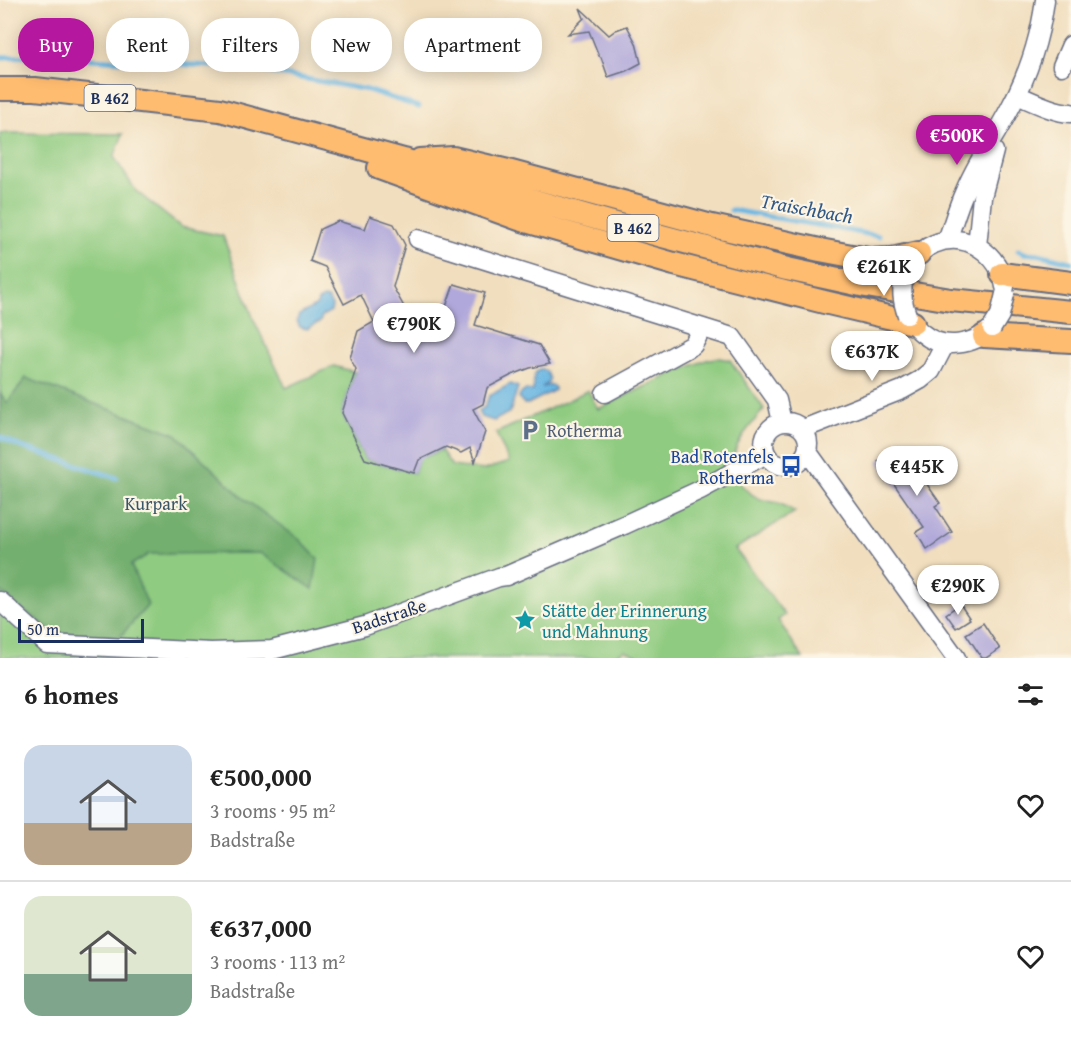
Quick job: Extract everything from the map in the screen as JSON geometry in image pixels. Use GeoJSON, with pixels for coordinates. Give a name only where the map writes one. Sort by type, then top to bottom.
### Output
{"type":"FeatureCollection","features":[{"type":"Feature","properties":{"kind":"main road","name":"B 462"},"geometry":{"type":"LineString","coordinates":[[0,89],[35,89],[220,110],[404,160],[514,195],[787,269],[866,286],[951,300],[1071,312]]}},
{"type":"Feature","properties":{"kind":"main road"},"geometry":{"type":"LineString","coordinates":[[220,110],[260,134],[386,170],[519,219],[674,264],[824,302],[910,319]]}},
{"type":"Feature","properties":{"kind":"main road"},"geometry":{"type":"LineString","coordinates":[[404,160],[453,158],[712,226],[873,260],[892,259],[919,253]]}},
{"type":"Feature","properties":{"kind":"main road"},"geometry":{"type":"LineString","coordinates":[[1004,284],[1071,283]]}},
{"type":"Feature","properties":{"kind":"main road"},"geometry":{"type":"LineString","coordinates":[[988,332],[1071,341]]}},
{"type":"Feature","properties":{"kind":"street"},"geometry":{"type":"LineString","coordinates":[[977,246],[982,197],[993,153],[1037,44],[1046,0]]}},
{"type":"Feature","properties":{"kind":"street"},"geometry":{"type":"LineString","coordinates":[[1062,66],[1071,45]]}},
{"type":"Feature","properties":{"kind":"street"},"geometry":{"type":"LineString","coordinates":[[1013,103],[1071,113]]}},
{"type":"Feature","properties":{"kind":"street"},"geometry":{"type":"LineString","coordinates":[[947,240],[964,193],[1013,103]]}},
{"type":"Feature","properties":{"kind":"street"},"geometry":{"type":"LineString","coordinates":[[418,239],[732,337],[777,400],[782,422]]}},
{"type":"Feature","properties":{"kind":"street"},"geometry":{"type":"LineString","coordinates":[[947,240],[959,240],[977,246],[997,263],[1004,284],[1004,305],[1000,315],[988,332],[967,342],[945,344],[928,338],[910,319],[903,303],[904,276],[910,264],[919,253],[947,240]]}},
{"type":"Feature","properties":{"kind":"street"},"geometry":{"type":"LineString","coordinates":[[605,393],[693,345],[702,328]]}},
{"type":"Feature","properties":{"kind":"street"},"geometry":{"type":"LineString","coordinates":[[804,430],[902,390],[920,380],[931,371],[945,344]]}},
{"type":"Feature","properties":{"kind":"street"},"geometry":{"type":"LineString","coordinates":[[794,423],[804,430],[808,444],[804,458],[792,466],[777,465],[770,460],[764,447],[766,434],[776,424],[794,423]]}},
{"type":"Feature","properties":{"kind":"street"},"geometry":{"type":"LineString","coordinates":[[807,451],[956,658]]}},
{"type":"Feature","properties":{"kind":"street","name":"Badstraße"},"geometry":{"type":"LineString","coordinates":[[0,601],[47,644],[211,652],[272,650],[365,626],[506,576],[700,490],[766,454]]}},
{"type":"Feature","properties":{"kind":"green space","name":"Kurpark"},"geometry":{"type":"Polygon","coordinates":[[[0,133],[123,134],[114,157],[136,191],[181,227],[223,236],[254,320],[286,388],[334,366],[355,372],[342,413],[365,459],[414,473],[420,456],[425,457],[441,450],[452,466],[484,470],[509,462],[496,433],[588,390],[598,409],[709,359],[730,360],[764,409],[746,431],[734,454],[735,476],[756,497],[780,504],[795,512],[735,549],[785,615],[778,620],[803,658],[642,658],[625,650],[611,658],[0,658],[0,133]]]}},
{"type":"Feature","properties":{"kind":"green space"},"geometry":{"type":"Polygon","coordinates":[[[26,378],[176,434],[243,498],[299,539],[318,559],[313,589],[260,553],[149,554],[131,565],[148,605],[118,639],[58,634],[20,608],[0,591],[0,393],[7,403],[26,378]]]}},
{"type":"Feature","properties":{"kind":"water"},"geometry":{"type":"Polygon","coordinates":[[[328,299],[332,306],[331,311],[322,316],[320,322],[307,329],[300,327],[297,321],[299,315],[317,305],[318,301],[328,299]]]}},
{"type":"Feature","properties":{"kind":"water"},"geometry":{"type":"Polygon","coordinates":[[[542,369],[547,372],[550,379],[542,387],[552,385],[555,390],[524,404],[519,398],[520,394],[526,390],[533,391],[534,375],[542,369]]]}},
{"type":"Feature","properties":{"kind":"water"},"geometry":{"type":"Polygon","coordinates":[[[510,384],[518,387],[510,412],[494,421],[481,417],[478,411],[485,407],[489,396],[510,384]]]}},
{"type":"Feature","properties":{"kind":"building"},"geometry":{"type":"Polygon","coordinates":[[[580,8],[609,35],[627,26],[636,43],[641,63],[608,77],[589,31],[568,34],[584,18],[580,8]]]}},
{"type":"Feature","properties":{"kind":"building"},"geometry":{"type":"Polygon","coordinates":[[[370,216],[394,224],[405,245],[393,287],[413,323],[435,312],[443,315],[454,284],[485,293],[475,325],[539,345],[550,364],[530,368],[487,388],[483,404],[473,409],[485,432],[475,462],[470,448],[461,453],[446,447],[419,460],[414,473],[365,459],[342,413],[356,369],[350,358],[358,331],[374,322],[361,295],[344,304],[325,267],[310,261],[320,229],[338,221],[365,229],[370,216]]]}},
{"type":"Feature","properties":{"kind":"building"},"geometry":{"type":"Polygon","coordinates":[[[902,448],[940,503],[935,506],[952,532],[927,549],[916,532],[924,527],[878,461],[902,448]]]}},
{"type":"Feature","properties":{"kind":"building"},"geometry":{"type":"Polygon","coordinates":[[[960,604],[970,619],[956,628],[946,614],[960,604]]]}},
{"type":"Feature","properties":{"kind":"building"},"geometry":{"type":"Polygon","coordinates":[[[983,623],[1000,649],[986,658],[982,658],[966,634],[983,623]]]}},
{"type":"Feature","properties":{"kind":"waterway","name":"Traischbach"},"geometry":{"type":"LineString","coordinates":[[0,57],[41,56],[245,68],[368,90],[419,107]]}},
{"type":"Feature","properties":{"kind":"waterway","name":"Traischbach"},"geometry":{"type":"LineString","coordinates":[[731,210],[879,236]]}},
{"type":"Feature","properties":{"kind":"waterway","name":"Traischbach"},"geometry":{"type":"LineString","coordinates":[[1018,250],[1071,262]]}},
{"type":"Feature","properties":{"kind":"waterway"},"geometry":{"type":"LineString","coordinates":[[0,437],[19,446],[117,478]]}},
{"type":"Feature","properties":{"kind":"place","name":"Rotherma"},"geometry":{"type":"Point","coordinates":[530,430]}},
{"type":"Feature","properties":{"kind":"place","name":"Bad Rotenfels Rotherma"},"geometry":{"type":"Point","coordinates":[791,466]}},
{"type":"Feature","properties":{"kind":"place","name":"Stätte der Erinnerung und Mahnung"},"geometry":{"type":"Point","coordinates":[525,620]}}]}
